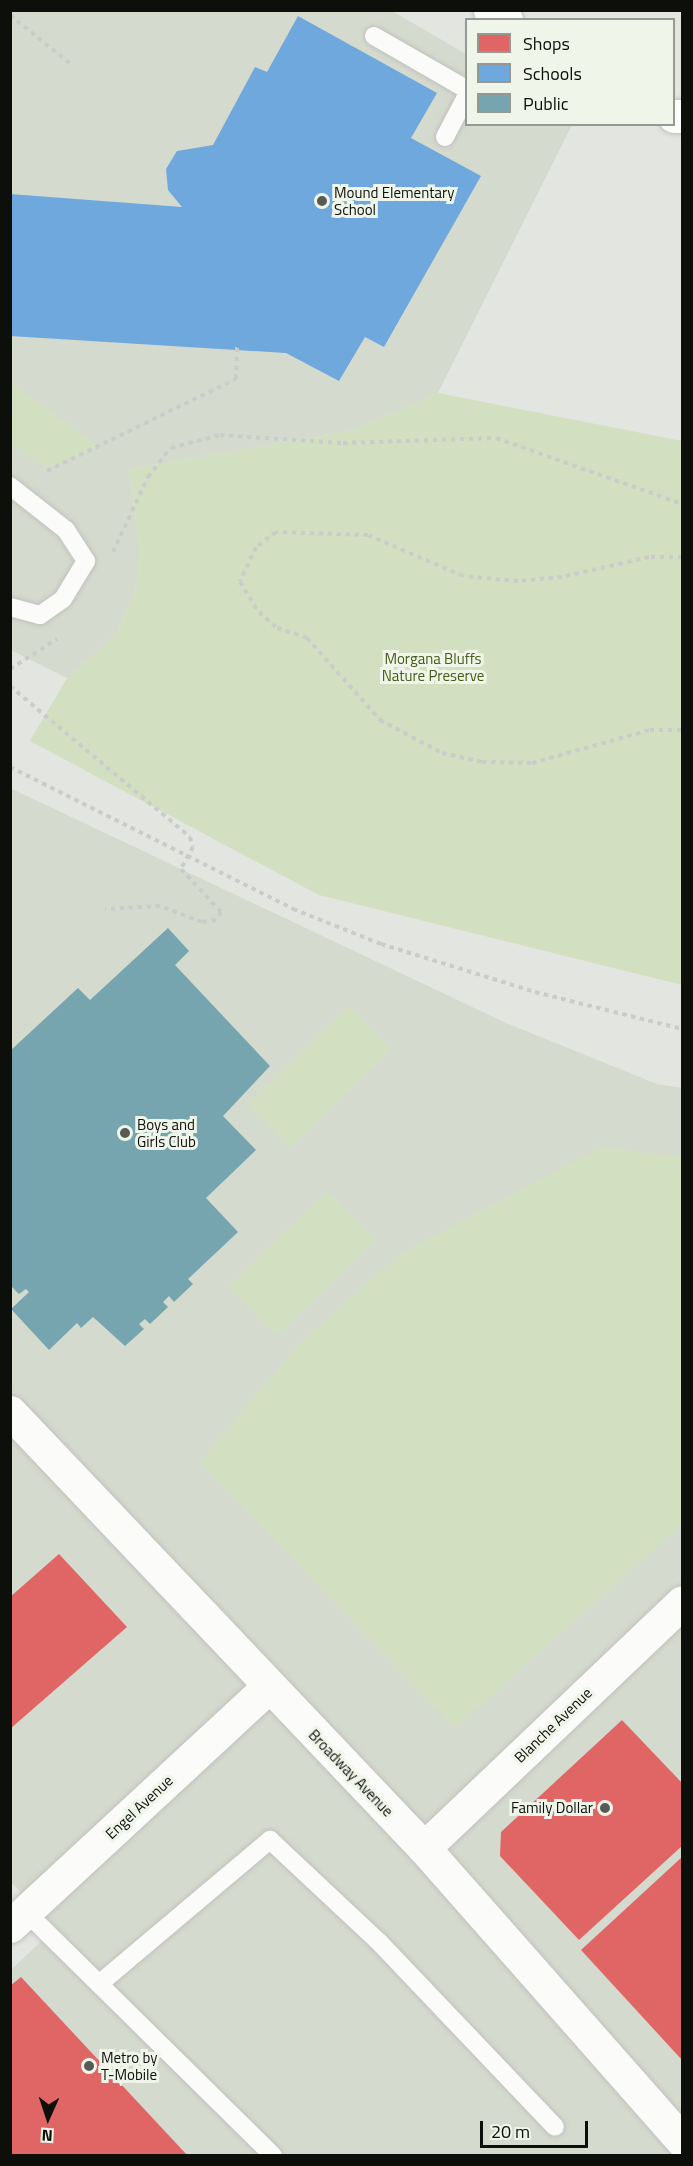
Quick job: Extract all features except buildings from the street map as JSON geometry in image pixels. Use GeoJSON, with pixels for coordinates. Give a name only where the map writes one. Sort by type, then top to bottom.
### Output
{"type":"FeatureCollection","features":[{"type":"Feature","properties":{"kind":"main road"},"geometry":{"type":"LineString","coordinates":[[490,10],[503,18]]}},
{"type":"Feature","properties":{"kind":"main road","name":"Broadway Avenue"},"geometry":{"type":"LineString","coordinates":[[10,1412],[268,1687],[424,1848],[682,2141]]}},
{"type":"Feature","properties":{"kind":"main road","name":"Blanche Avenue"},"geometry":{"type":"LineString","coordinates":[[424,1848],[682,1602]]}},
{"type":"Feature","properties":{"kind":"main road","name":"Engel Avenue"},"geometry":{"type":"LineString","coordinates":[[18,1919],[268,1687]]}},
{"type":"Feature","properties":{"kind":"main road"},"geometry":{"type":"LineString","coordinates":[[676,2156],[682,2150]]}},
{"type":"Feature","properties":{"kind":"lane"},"geometry":{"type":"LineString","coordinates":[[374,36],[465,88]]}},
{"type":"Feature","properties":{"kind":"lane"},"geometry":{"type":"LineString","coordinates":[[445,137],[465,99]]}},
{"type":"Feature","properties":{"kind":"lane"},"geometry":{"type":"LineString","coordinates":[[10,486],[66,530],[86,561],[63,598],[40,615],[10,607]]}},
{"type":"Feature","properties":{"kind":"lane"},"geometry":{"type":"LineString","coordinates":[[99,1984],[270,1840],[380,1942],[555,2127]]}},
{"type":"Feature","properties":{"kind":"lane"},"geometry":{"type":"LineString","coordinates":[[18,1919],[99,1984],[273,2156]]}},
{"type":"Feature","properties":{"kind":"path"},"geometry":{"type":"LineString","coordinates":[[10,15],[74,66]]}},
{"type":"Feature","properties":{"kind":"path"},"geometry":{"type":"LineString","coordinates":[[47,471],[236,379],[237,347]]}},
{"type":"Feature","properties":{"kind":"path"},"geometry":{"type":"LineString","coordinates":[[110,559],[148,477],[171,448],[220,435],[343,442],[496,438],[682,504]]}},
{"type":"Feature","properties":{"kind":"path"},"geometry":{"type":"LineString","coordinates":[[682,557],[649,556],[562,577],[518,581],[463,576],[368,535],[276,532],[256,547],[240,582],[259,612],[277,628],[307,638],[380,720],[442,753],[482,762],[532,763],[650,730],[682,730]]}},
{"type":"Feature","properties":{"kind":"path"},"geometry":{"type":"LineString","coordinates":[[10,669],[53,644],[65,630]]}},
{"type":"Feature","properties":{"kind":"path"},"geometry":{"type":"LineString","coordinates":[[10,686],[190,837],[193,847],[181,869],[221,912],[216,920],[202,922],[160,906],[105,909]]}},
{"type":"Feature","properties":{"kind":"path"},"geometry":{"type":"LineString","coordinates":[[10,766],[186,858],[381,944],[535,992],[682,1029]]}},
{"type":"Feature","properties":{"kind":"shaded area"},"geometry":{"type":"Polygon","coordinates":[[[10,11],[392,11],[465,53],[465,126],[572,126],[438,393],[352,431],[129,469],[140,551],[137,584],[117,634],[67,678],[11,650],[10,11]]]}},
{"type":"Feature","properties":{"kind":"shaded area"},"geometry":{"type":"Polygon","coordinates":[[[10,788],[506,1023],[657,1084],[682,1088],[682,2155],[11,2155],[11,1970],[54,1929],[10,1881],[10,788]]]}},
{"type":"Feature","properties":{"kind":"green space"},"geometry":{"type":"Polygon","coordinates":[[[13,384],[99,447],[50,467],[39,464],[11,443],[13,384]]]}},
{"type":"Feature","properties":{"kind":"green space","name":"Morgana Bluffs Nature Preserve"},"geometry":{"type":"Polygon","coordinates":[[[438,393],[682,441],[682,985],[319,895],[30,741],[67,678],[117,634],[137,584],[140,551],[129,469],[352,431],[438,393]]]}},
{"type":"Feature","properties":{"kind":"green space"},"geometry":{"type":"Polygon","coordinates":[[[349,1006],[391,1050],[290,1148],[248,1104],[349,1006]]]}},
{"type":"Feature","properties":{"kind":"green space"},"geometry":{"type":"Polygon","coordinates":[[[602,1147],[682,1157],[682,1524],[455,1728],[200,1462],[301,1342],[403,1252],[602,1147]]]}},
{"type":"Feature","properties":{"kind":"green space"},"geometry":{"type":"Polygon","coordinates":[[[327,1191],[375,1241],[276,1336],[228,1286],[327,1191]]]}},
{"type":"Feature","properties":{"kind":"place","name":"Mound Elementary School"},"geometry":{"type":"Point","coordinates":[322,201]}},
{"type":"Feature","properties":{"kind":"place","name":"Boys and Girls Club"},"geometry":{"type":"Point","coordinates":[125,1133]}},
{"type":"Feature","properties":{"kind":"place","name":"Family Dollar"},"geometry":{"type":"Point","coordinates":[605,1808]}},
{"type":"Feature","properties":{"kind":"place","name":"Metro by T-Mobile"},"geometry":{"type":"Point","coordinates":[89,2066]}}]}
